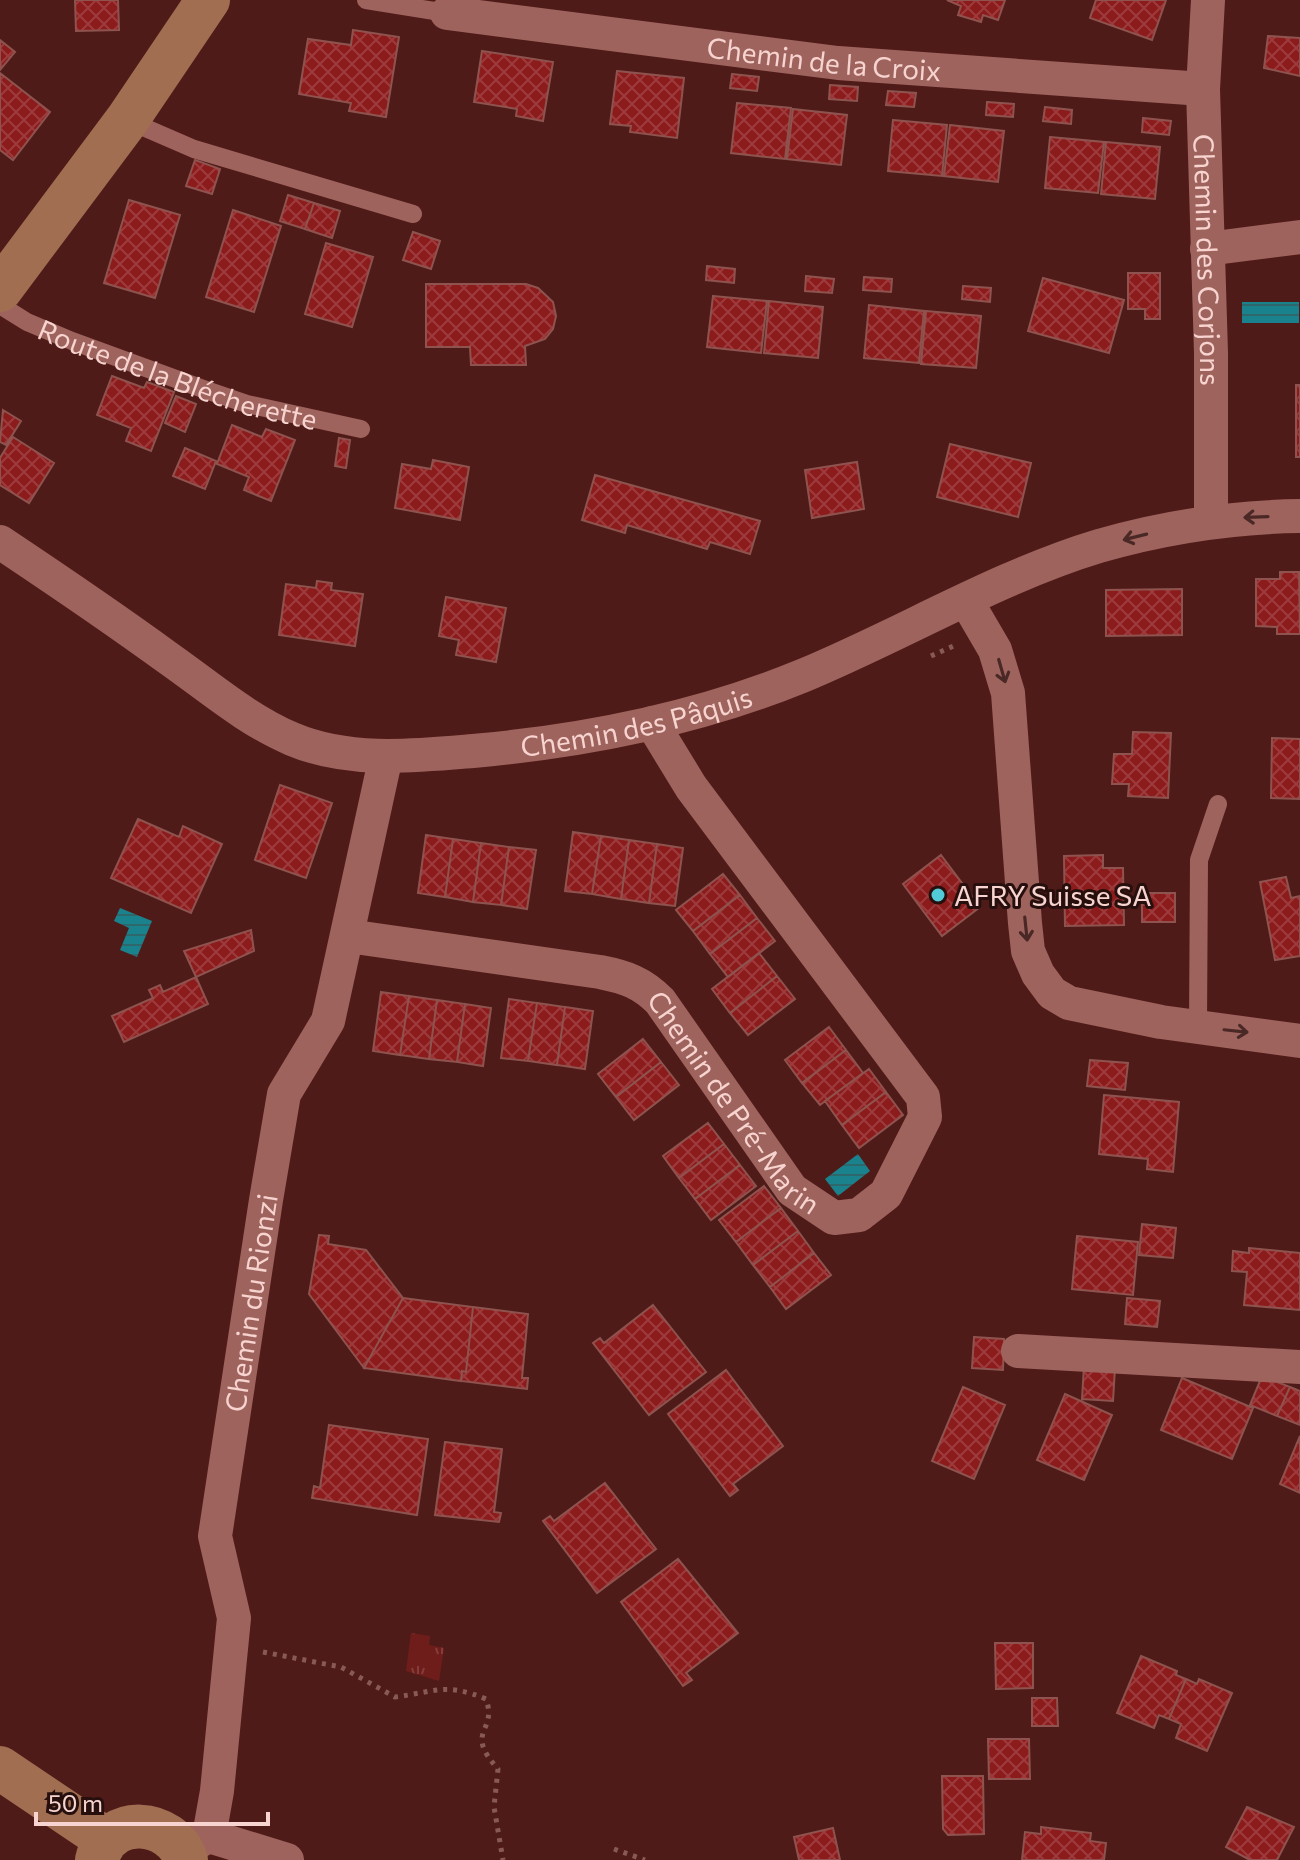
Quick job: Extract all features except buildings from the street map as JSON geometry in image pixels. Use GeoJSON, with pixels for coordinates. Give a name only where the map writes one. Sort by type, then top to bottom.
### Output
{"type":"FeatureCollection","features":[{"type":"Feature","properties":{"kind":"main road"},"geometry":{"type":"LineString","coordinates":[[0,290],[127,120],[208,0]]}},
{"type":"Feature","properties":{"kind":"main road"},"geometry":{"type":"LineString","coordinates":[[0,1768],[102,1850],[133,1826],[162,1830],[192,1849]]}},
{"type":"Feature","properties":{"kind":"street","name":"Chemin des Corjons"},"geometry":{"type":"LineString","coordinates":[[1208,0],[1203,89],[1211,520]]}},
{"type":"Feature","properties":{"kind":"street","name":"Chemin de la Croix"},"geometry":{"type":"LineString","coordinates":[[447,13],[838,63],[1203,89]]}},
{"type":"Feature","properties":{"kind":"street"},"geometry":{"type":"LineString","coordinates":[[1207,249],[1300,237]]}},
{"type":"Feature","properties":{"kind":"street","name":"Chemin des Pâquis"},"geometry":{"type":"LineString","coordinates":[[0,542],[103,610],[241,711],[290,738],[338,752],[386,756],[501,748],[580,738],[652,723],[737,700],[800,677],[1015,578],[1096,547],[1211,520],[1300,516]]}},
{"type":"Feature","properties":{"kind":"street"},"geometry":{"type":"LineString","coordinates":[[967,602],[995,650],[1008,693],[1028,951],[1038,974],[1052,993],[1091,1010],[1300,1041]]}},
{"type":"Feature","properties":{"kind":"street","name":"Chemin de Pré-Marin"},"geometry":{"type":"LineString","coordinates":[[348,936],[613,974],[646,987],[660,1001],[792,1190],[834,1218],[859,1215],[886,1194],[901,1167],[925,1117],[923,1097],[691,787],[652,723]]}},
{"type":"Feature","properties":{"kind":"street","name":"Chemin du Rionzi"},"geometry":{"type":"LineString","coordinates":[[192,1849],[217,1791],[234,1618],[215,1536],[284,1094],[328,1021],[386,756]]}},
{"type":"Feature","properties":{"kind":"street"},"geometry":{"type":"LineString","coordinates":[[1018,1351],[1300,1367]]}},
{"type":"Feature","properties":{"kind":"street"},"geometry":{"type":"LineString","coordinates":[[192,1849],[287,1860]]}},
{"type":"Feature","properties":{"kind":"lane"},"geometry":{"type":"LineString","coordinates":[[366,0],[447,13]]}},
{"type":"Feature","properties":{"kind":"lane"},"geometry":{"type":"LineString","coordinates":[[127,120],[194,149],[413,214]]}},
{"type":"Feature","properties":{"kind":"lane","name":"Route de la Blécherette"},"geometry":{"type":"LineString","coordinates":[[0,305],[27,322],[72,341],[220,395],[361,429]]}},
{"type":"Feature","properties":{"kind":"lane"},"geometry":{"type":"LineString","coordinates":[[1198,1027],[1199,860],[1218,804]]}},
{"type":"Feature","properties":{"kind":"path"},"geometry":{"type":"LineString","coordinates":[[249,1650],[341,1667],[395,1697],[442,1687],[464,1690],[486,1699],[490,1710],[480,1739],[482,1751],[498,1769],[494,1807],[503,1860]]}},
{"type":"Feature","properties":{"kind":"path"},"geometry":{"type":"LineString","coordinates":[[614,1849],[645,1860]]}},
{"type":"Feature","properties":{"kind":"green space"},"geometry":{"type":"Polygon","coordinates":[[[411,1633],[430,1636],[429,1645],[444,1648],[439,1681],[406,1671],[411,1633]]]}},
{"type":"Feature","properties":{"kind":"water"},"geometry":{"type":"Polygon","coordinates":[[[1242,302],[1299,302],[1299,323],[1242,323],[1242,302]]]}},
{"type":"Feature","properties":{"kind":"water"},"geometry":{"type":"Polygon","coordinates":[[[120,908],[152,921],[137,957],[120,950],[129,928],[114,921],[120,908]]]}},
{"type":"Feature","properties":{"kind":"water"},"geometry":{"type":"Polygon","coordinates":[[[858,1154],[870,1171],[838,1196],[825,1179],[858,1154]]]}},
{"type":"Feature","properties":{"kind":"place","name":"AFRY Suisse SA"},"geometry":{"type":"Point","coordinates":[938,895]}}]}
